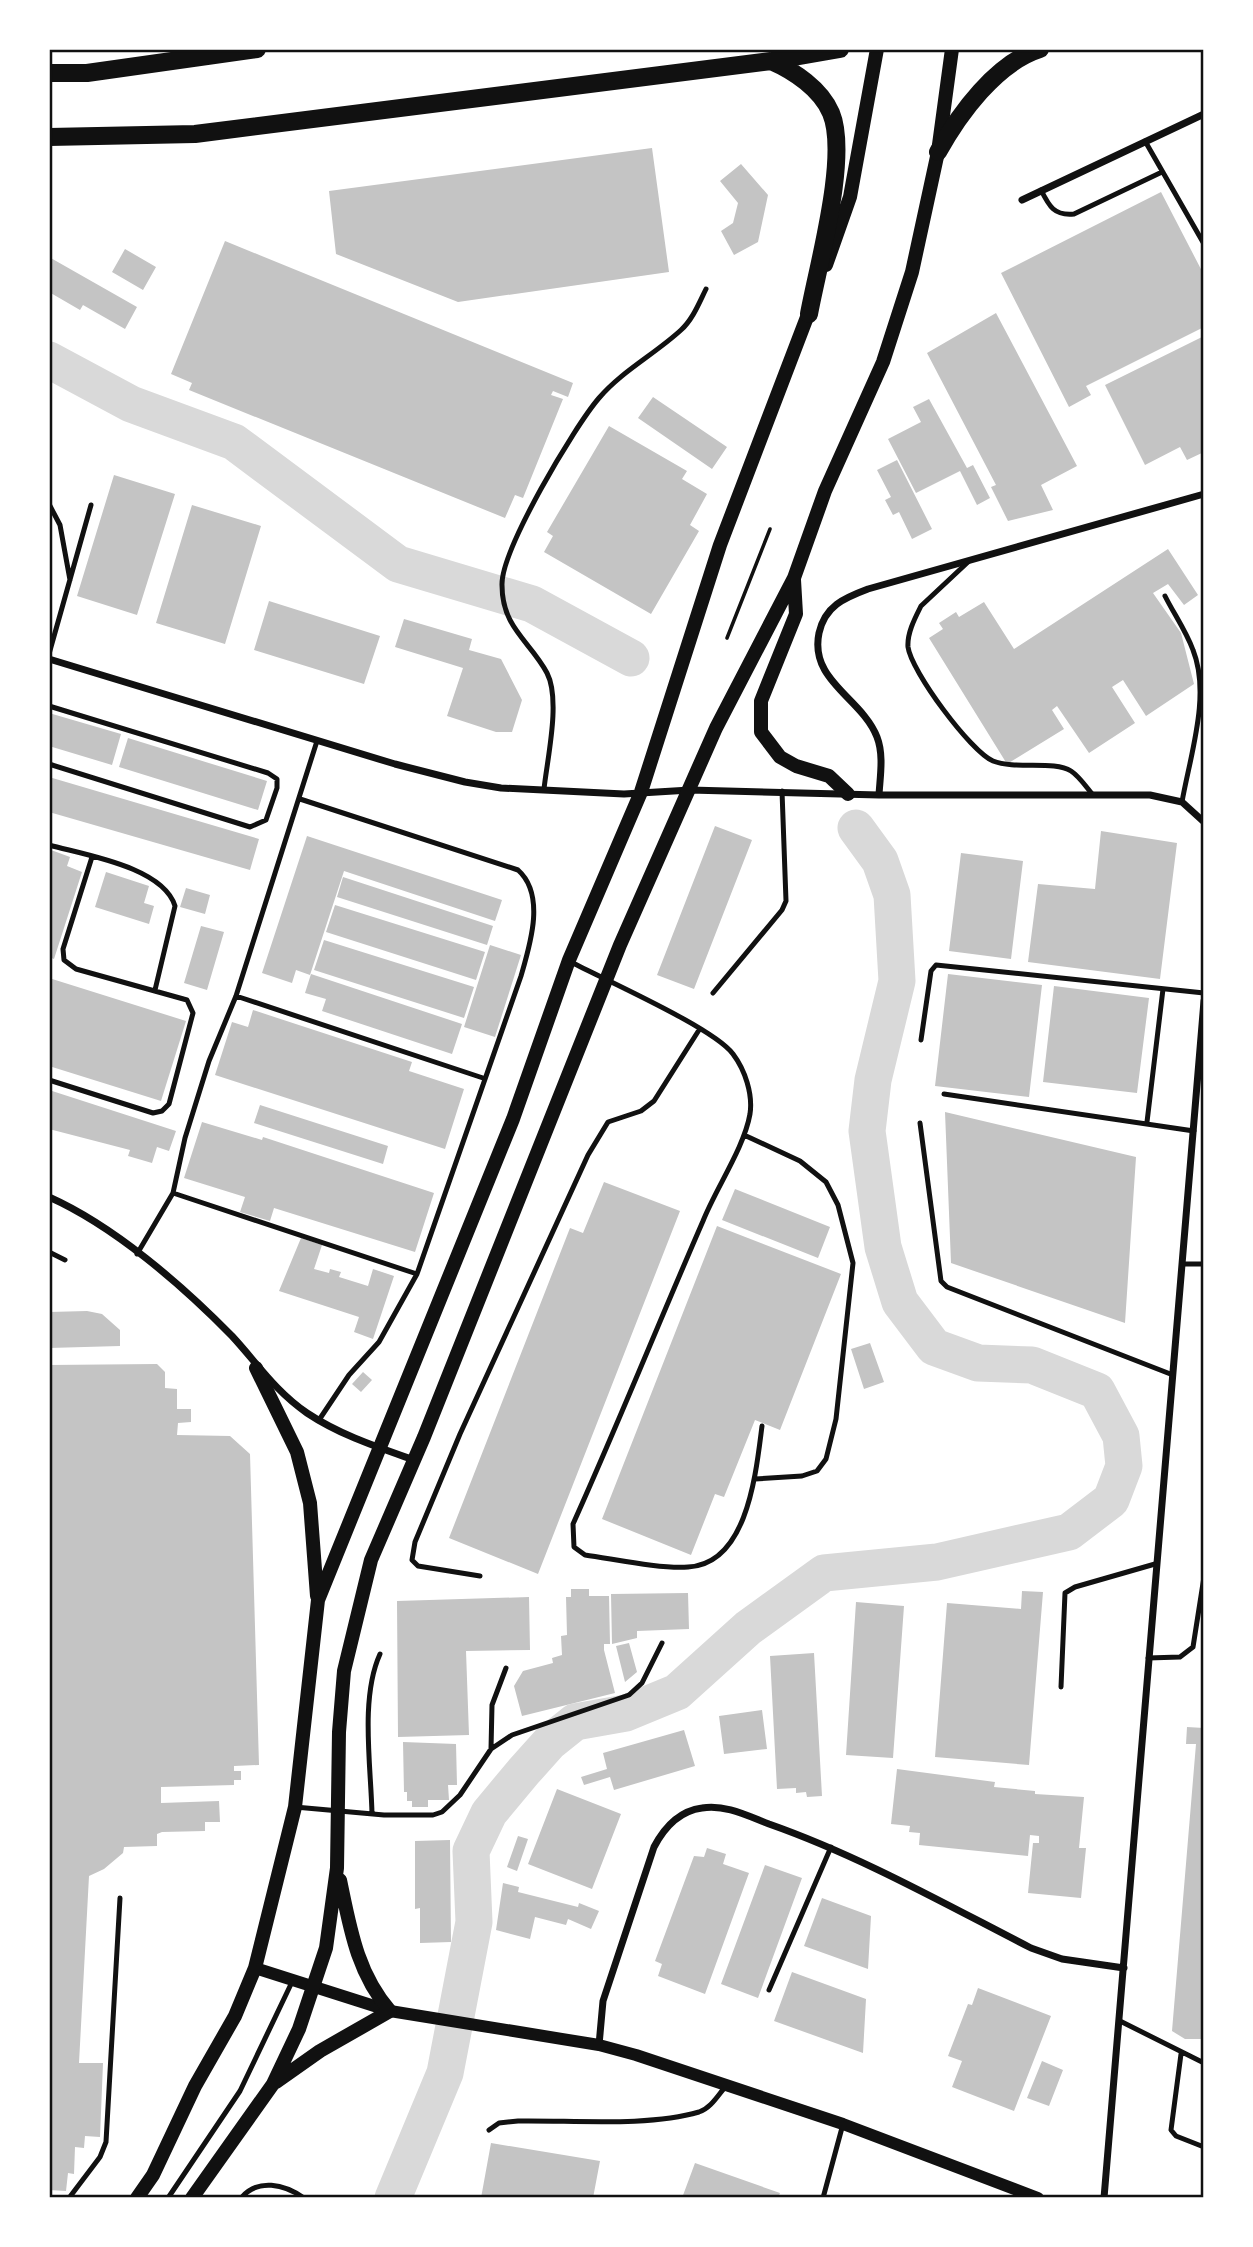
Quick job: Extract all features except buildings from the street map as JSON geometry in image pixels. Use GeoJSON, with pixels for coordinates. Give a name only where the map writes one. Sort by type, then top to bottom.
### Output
{"type":"FeatureCollection","features":[{"type":"Feature","properties":{"kind":"highway"},"geometry":{"type":"LineString","coordinates":[[49,73],[87,73],[257,49]]}},
{"type":"Feature","properties":{"kind":"highway"},"geometry":{"type":"LineString","coordinates":[[49,137],[195,135],[572,84],[771,61],[840,49]]}},
{"type":"Feature","properties":{"kind":"highway"},"geometry":{"type":"LineString","coordinates":[[937,152],[960,113],[1010,65],[1040,49]]}},
{"type":"Feature","properties":{"kind":"highway"},"geometry":{"type":"LineString","coordinates":[[771,61],[792,71],[819,96],[831,112],[838,145],[809,314]]}},
{"type":"Feature","properties":{"kind":"main road"},"geometry":{"type":"LineString","coordinates":[[318,1600],[513,1119],[569,960],[641,792],[720,545],[809,314],[850,197],[877,49]]}},
{"type":"Feature","properties":{"kind":"main road"},"geometry":{"type":"LineString","coordinates":[[192,2198],[273,2084],[299,2029],[326,1948],[337,1868],[340,1810],[339,1732],[344,1671],[353,1625],[371,1560],[414,1460],[606,980],[716,728],[794,578],[825,491],[883,362],[912,272],[937,152],[953,49]]}},
{"type":"Feature","properties":{"kind":"main road"},"geometry":{"type":"LineString","coordinates":[[794,578],[796,614],[761,701],[761,732],[780,757],[796,766],[829,776],[848,794]]}},
{"type":"Feature","properties":{"kind":"main road"},"geometry":{"type":"LineString","coordinates":[[137,2198],[153,2175],[195,2086],[235,2016],[255,1968],[295,1807],[318,1600],[310,1503],[297,1452],[256,1368]]}},
{"type":"Feature","properties":{"kind":"main road"},"geometry":{"type":"LineString","coordinates":[[273,2084],[320,2051],[390,2011],[368,1984],[359,1960],[337,1868]]}},
{"type":"Feature","properties":{"kind":"street"},"geometry":{"type":"LineString","coordinates":[[1022,200],[1204,114]]}},
{"type":"Feature","properties":{"kind":"street"},"geometry":{"type":"LineString","coordinates":[[879,795],[878,738],[872,725],[824,671],[818,656],[824,619],[842,599],[1204,494]]}},
{"type":"Feature","properties":{"kind":"street"},"geometry":{"type":"LineString","coordinates":[[49,659],[317,741],[465,782],[598,793],[690,790],[879,795],[1150,795],[1182,802],[1204,822]]}},
{"type":"Feature","properties":{"kind":"street"},"geometry":{"type":"LineString","coordinates":[[1104,2198],[1204,1001]]}},
{"type":"Feature","properties":{"kind":"street"},"geometry":{"type":"LineString","coordinates":[[49,1197],[87,1218],[137,1254],[215,1320],[256,1368],[305,1411],[380,1448],[414,1460]]}},
{"type":"Feature","properties":{"kind":"street"},"geometry":{"type":"LineString","coordinates":[[599,2045],[603,2001],[650,1859],[660,1836],[677,1818],[702,1808],[730,1809],[831,1847],[1031,1948],[1062,1959],[1124,1968]]}},
{"type":"Feature","properties":{"kind":"street"},"geometry":{"type":"LineString","coordinates":[[255,1968],[312,1989],[390,2011],[599,2045],[728,2083],[1038,2198]]}},
{"type":"Feature","properties":{"kind":"lane"},"geometry":{"type":"LineString","coordinates":[[1144,141],[1204,244]]}},
{"type":"Feature","properties":{"kind":"lane"},"geometry":{"type":"LineString","coordinates":[[1041,190],[1051,210],[1065,215],[1074,214],[1162,172]]}},
{"type":"Feature","properties":{"kind":"lane"},"geometry":{"type":"LineString","coordinates":[[544,789],[552,690],[547,674],[517,636],[504,603],[504,568],[559,454],[598,398],[618,378],[683,329],[706,289]]}},
{"type":"Feature","properties":{"kind":"lane"},"geometry":{"type":"LineString","coordinates":[[49,504],[60,525],[70,583]]}},
{"type":"Feature","properties":{"kind":"lane"},"geometry":{"type":"LineString","coordinates":[[49,653],[91,505]]}},
{"type":"Feature","properties":{"kind":"lane"},"geometry":{"type":"LineString","coordinates":[[970,560],[921,606],[912,626],[908,647],[915,666],[962,732],[990,760],[1015,768],[1056,767],[1071,771],[1093,795]]}},
{"type":"Feature","properties":{"kind":"lane"},"geometry":{"type":"LineString","coordinates":[[1165,596],[1193,650],[1198,682],[1196,719],[1182,802]]}},
{"type":"Feature","properties":{"kind":"lane"},"geometry":{"type":"LineString","coordinates":[[49,706],[268,773],[277,779],[278,786],[266,820],[250,827],[49,764]]}},
{"type":"Feature","properties":{"kind":"lane"},"geometry":{"type":"LineString","coordinates":[[137,1254],[173,1193],[185,1138],[209,1061],[236,996],[281,847],[300,799],[317,741]]}},
{"type":"Feature","properties":{"kind":"lane"},"geometry":{"type":"LineString","coordinates":[[713,993],[782,910],[786,901],[782,791]]}},
{"type":"Feature","properties":{"kind":"lane"},"geometry":{"type":"LineString","coordinates":[[300,799],[453,852],[518,870],[529,880],[533,912],[529,947],[513,1001],[483,1078],[417,1275],[379,1342],[349,1375],[319,1420]]}},
{"type":"Feature","properties":{"kind":"lane"},"geometry":{"type":"LineString","coordinates":[[49,845],[152,877],[164,886],[173,899],[173,926],[155,990]]}},
{"type":"Feature","properties":{"kind":"lane"},"geometry":{"type":"LineString","coordinates":[[49,1080],[153,1113],[162,1111],[171,1096],[193,1009],[187,1000],[76,970],[64,960],[63,949],[92,857]]}},
{"type":"Feature","properties":{"kind":"lane"},"geometry":{"type":"LineString","coordinates":[[569,960],[729,1049],[744,1072],[751,1096],[750,1114],[744,1135],[712,1199],[573,1524],[574,1548],[585,1555],[688,1567],[710,1562],[733,1543],[755,1479],[762,1426]]}},
{"type":"Feature","properties":{"kind":"lane"},"geometry":{"type":"LineString","coordinates":[[921,1040],[931,971],[936,965],[1204,993]]}},
{"type":"Feature","properties":{"kind":"lane"},"geometry":{"type":"LineString","coordinates":[[1147,1122],[1163,989]]}},
{"type":"Feature","properties":{"kind":"lane"},"geometry":{"type":"LineString","coordinates":[[236,996],[483,1078]]}},
{"type":"Feature","properties":{"kind":"lane"},"geometry":{"type":"LineString","coordinates":[[480,1576],[418,1566],[412,1560],[415,1542],[460,1434],[588,1154],[608,1122],[641,1111],[654,1101],[699,1030]]}},
{"type":"Feature","properties":{"kind":"lane"},"geometry":{"type":"LineString","coordinates":[[944,1094],[1194,1131]]}},
{"type":"Feature","properties":{"kind":"lane"},"geometry":{"type":"LineString","coordinates":[[920,1123],[941,1281],[947,1287],[1173,1375]]}},
{"type":"Feature","properties":{"kind":"lane"},"geometry":{"type":"LineString","coordinates":[[744,1135],[800,1161],[827,1182],[838,1205],[853,1263],[836,1419],[826,1459],[817,1471],[802,1476],[755,1479]]}},
{"type":"Feature","properties":{"kind":"lane"},"geometry":{"type":"LineString","coordinates":[[173,1193],[417,1275]]}},
{"type":"Feature","properties":{"kind":"lane"},"geometry":{"type":"LineString","coordinates":[[49,1252],[65,1260]]}},
{"type":"Feature","properties":{"kind":"lane"},"geometry":{"type":"LineString","coordinates":[[1182,1264],[1204,1264]]}},
{"type":"Feature","properties":{"kind":"lane"},"geometry":{"type":"LineString","coordinates":[[1061,1687],[1065,1593],[1075,1587],[1155,1564]]}},
{"type":"Feature","properties":{"kind":"lane"},"geometry":{"type":"LineString","coordinates":[[1148,1658],[1180,1657],[1193,1647],[1204,1577]]}},
{"type":"Feature","properties":{"kind":"lane"},"geometry":{"type":"LineString","coordinates":[[295,1807],[372,1814],[433,1815],[442,1812],[460,1795],[491,1749],[512,1735],[629,1695],[642,1683],[662,1643]]}},
{"type":"Feature","properties":{"kind":"lane"},"geometry":{"type":"LineString","coordinates":[[372,1814],[369,1710],[371,1682],[380,1654]]}},
{"type":"Feature","properties":{"kind":"lane"},"geometry":{"type":"LineString","coordinates":[[491,1749],[492,1705],[506,1668]]}},
{"type":"Feature","properties":{"kind":"lane"},"geometry":{"type":"LineString","coordinates":[[769,1990],[831,1847]]}},
{"type":"Feature","properties":{"kind":"lane"},"geometry":{"type":"LineString","coordinates":[[69,2198],[100,2157],[106,2142],[120,1898]]}},
{"type":"Feature","properties":{"kind":"lane"},"geometry":{"type":"LineString","coordinates":[[168,2198],[240,2091],[292,1982]]}},
{"type":"Feature","properties":{"kind":"lane"},"geometry":{"type":"LineString","coordinates":[[1120,2021],[1181,2054],[1204,2063]]}},
{"type":"Feature","properties":{"kind":"lane"},"geometry":{"type":"LineString","coordinates":[[1181,2054],[1171,2130],[1176,2136],[1204,2147]]}},
{"type":"Feature","properties":{"kind":"lane"},"geometry":{"type":"LineString","coordinates":[[489,2130],[499,2123],[519,2121],[638,2120],[700,2112],[711,2105],[728,2083]]}},
{"type":"Feature","properties":{"kind":"lane"},"geometry":{"type":"LineString","coordinates":[[823,2198],[843,2124]]}},
{"type":"Feature","properties":{"kind":"lane"},"geometry":{"type":"LineString","coordinates":[[241,2198],[256,2186],[264,2185],[283,2188],[304,2198]]}},
{"type":"Feature","properties":{"kind":"path"},"geometry":{"type":"LineString","coordinates":[[727,638],[770,529]]}},
{"type":"Feature","properties":{"kind":"waterway"},"geometry":{"type":"LineString","coordinates":[[49,360],[131,404],[234,442],[398,564],[532,604],[631,658]]}},
{"type":"Feature","properties":{"kind":"waterway"},"geometry":{"type":"LineString","coordinates":[[393,2198],[445,2073],[474,1922],[471,1851],[489,1813],[550,1742],[575,1722],[626,1713],[677,1692],[748,1628],[824,1573],[937,1562],[1069,1532],[1111,1500],[1124,1466],[1121,1436],[1097,1391],[1032,1365],[978,1363],[934,1347],[900,1302],[883,1247],[867,1131],[873,1080],[897,981],[892,895],[880,861],[856,828]]}}]}
